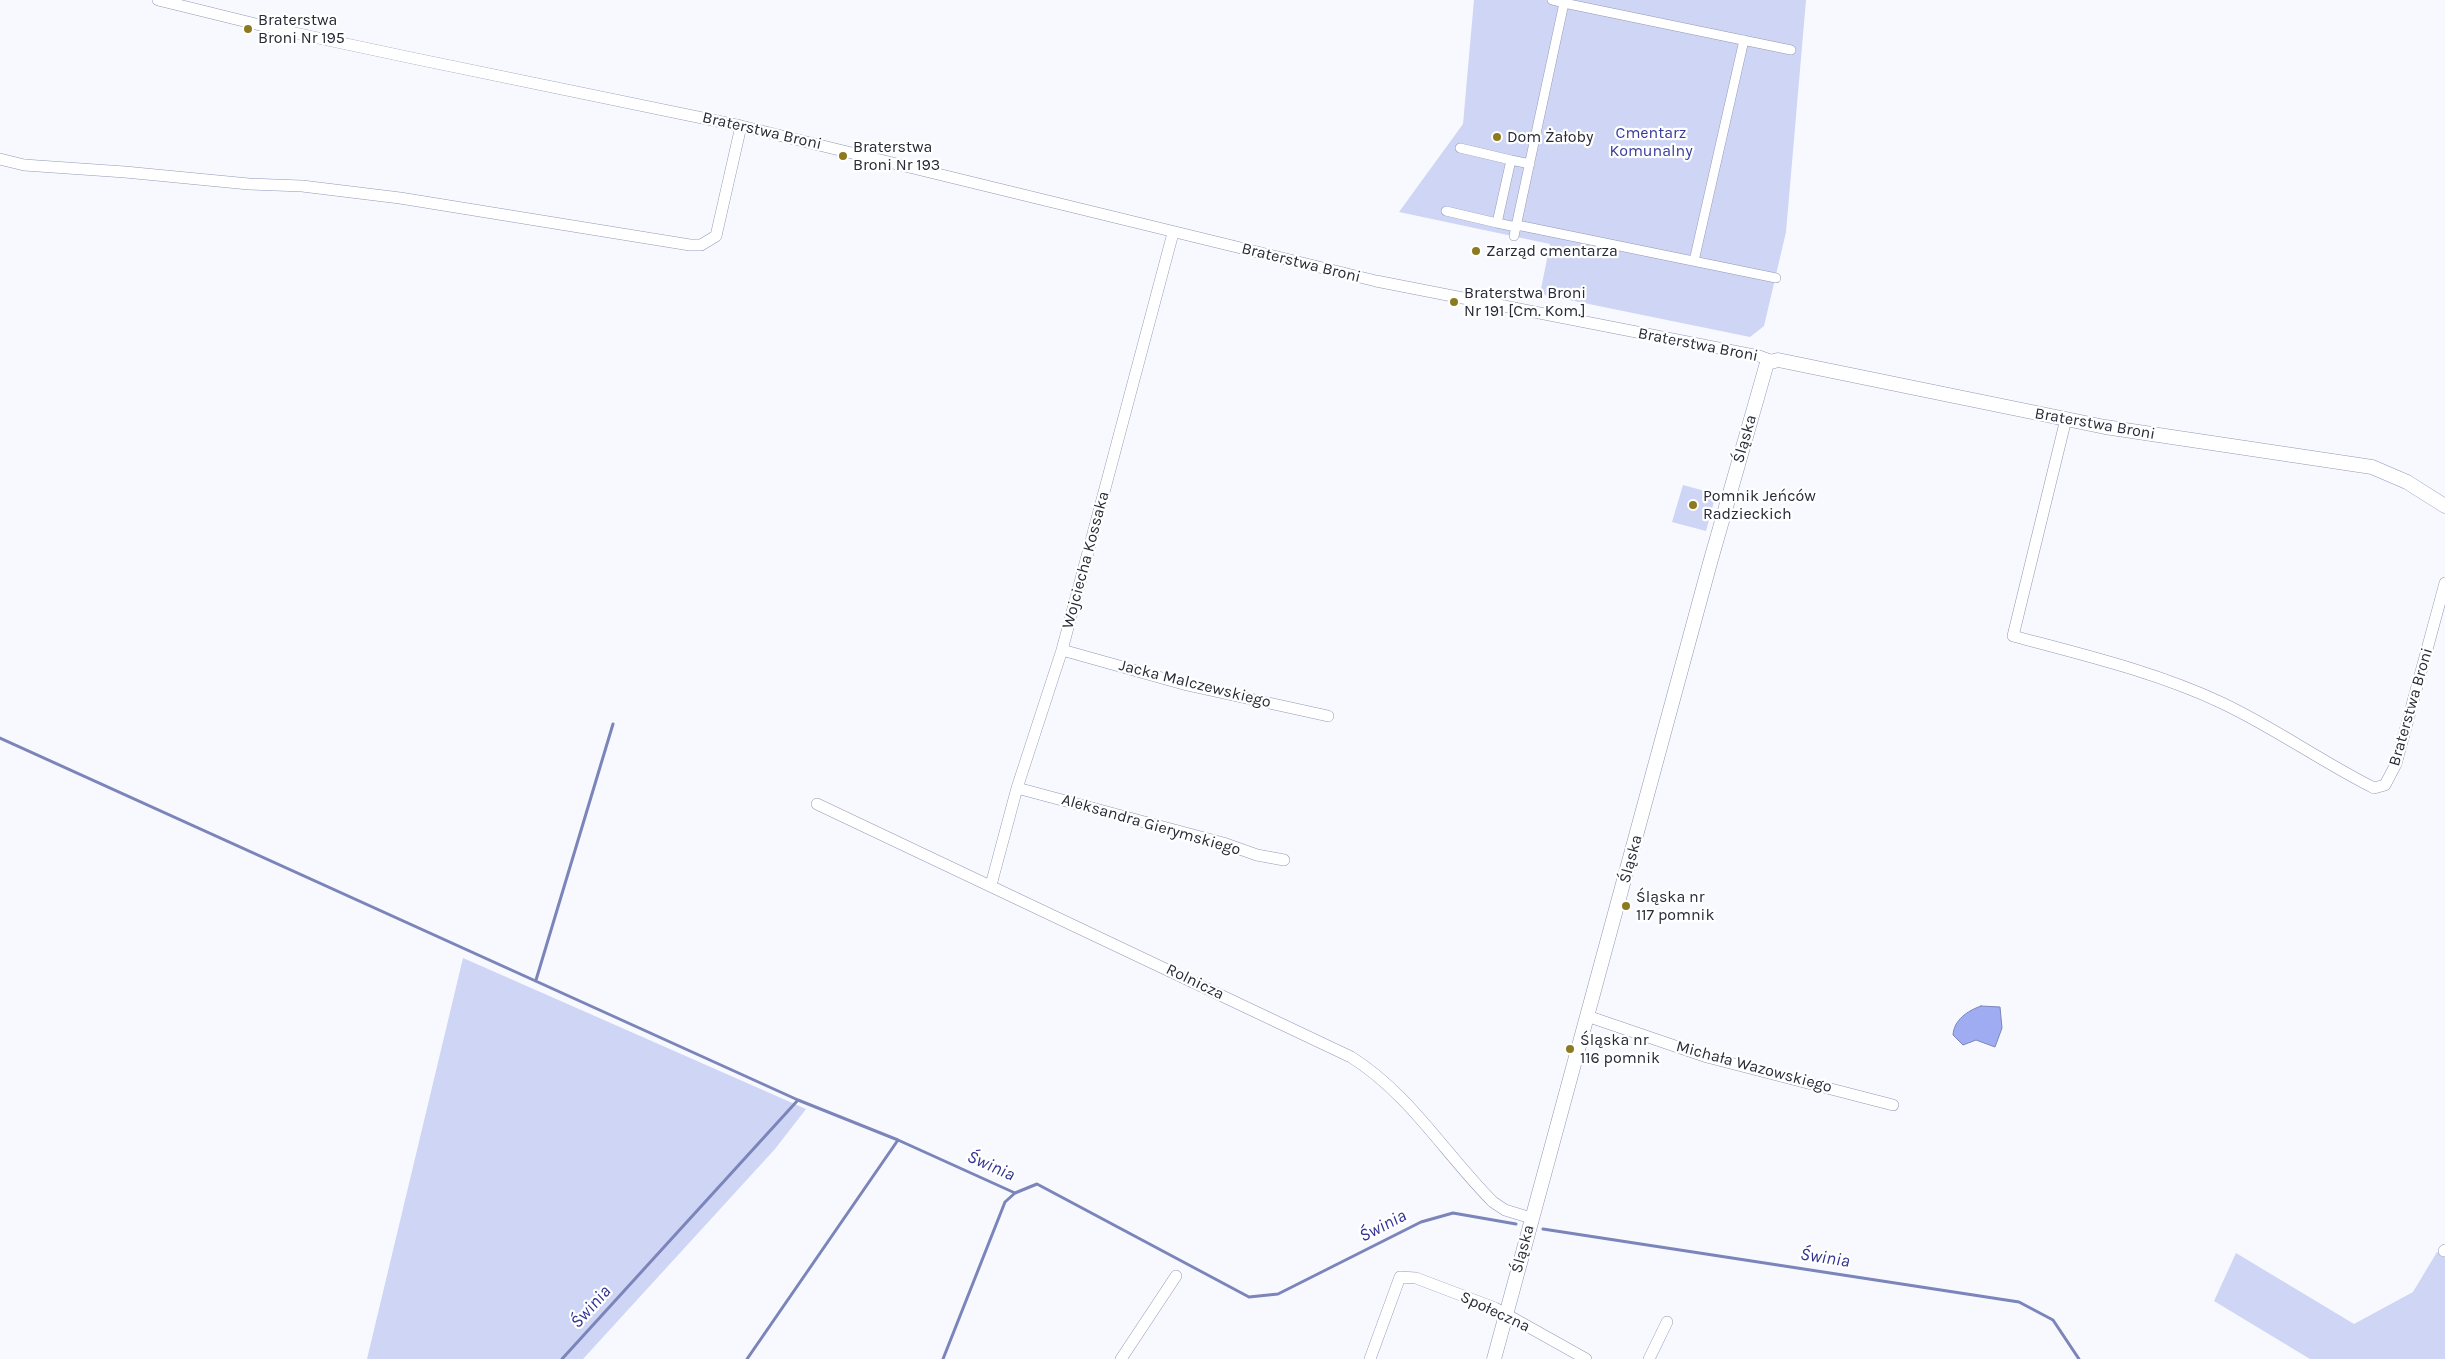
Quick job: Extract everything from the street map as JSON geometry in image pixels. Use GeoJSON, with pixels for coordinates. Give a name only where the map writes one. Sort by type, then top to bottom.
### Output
{"type":"FeatureCollection","features":[{"type":"Feature","properties":{"kind":"street","name":"Braterstwa Broni"},"geometry":{"type":"LineString","coordinates":[[158,0],[382,52],[741,126],[1376,282],[1890,382],[2066,419],[2194,442],[2372,467],[2407,482],[2445,506]]}},
{"type":"Feature","properties":{"kind":"street"},"geometry":{"type":"LineString","coordinates":[[1552,0],[1791,50]]}},
{"type":"Feature","properties":{"kind":"street"},"geometry":{"type":"LineString","coordinates":[[1514,236],[1564,3]]}},
{"type":"Feature","properties":{"kind":"street"},"geometry":{"type":"LineString","coordinates":[[1694,261],[1744,40]]}},
{"type":"Feature","properties":{"kind":"street"},"geometry":{"type":"LineString","coordinates":[[0,159],[24,165],[125,172],[235,183],[302,186],[400,198],[690,246],[701,245],[716,236],[741,126]]}},
{"type":"Feature","properties":{"kind":"street"},"geometry":{"type":"LineString","coordinates":[[1460,148],[1530,164]]}},
{"type":"Feature","properties":{"kind":"street"},"geometry":{"type":"LineString","coordinates":[[1497,223],[1511,160]]}},
{"type":"Feature","properties":{"kind":"street"},"geometry":{"type":"LineString","coordinates":[[1446,212],[1776,278]]}},
{"type":"Feature","properties":{"kind":"street","name":"Wojciecha Kossaka"},"geometry":{"type":"LineString","coordinates":[[991,886],[1017,788],[1062,650],[1173,233]]}},
{"type":"Feature","properties":{"kind":"street","name":"Śląska"},"geometry":{"type":"LineString","coordinates":[[1494,1359],[1710,563],[1766,366],[1770,360]]}},
{"type":"Feature","properties":{"kind":"street","name":"Braterstwa Broni"},"geometry":{"type":"LineString","coordinates":[[2066,419],[2013,636],[2119,664],[2215,700],[2374,788],[2385,785],[2396,764],[2445,583]]}},
{"type":"Feature","properties":{"kind":"street","name":"Jacka Malczewskiego"},"geometry":{"type":"LineString","coordinates":[[1062,650],[1187,685],[1328,716]]}},
{"type":"Feature","properties":{"kind":"street","name":"Aleksandra Gierymskiego"},"geometry":{"type":"LineString","coordinates":[[1017,788],[1223,843],[1257,855],[1284,860]]}},
{"type":"Feature","properties":{"kind":"street","name":"Rolnicza"},"geometry":{"type":"LineString","coordinates":[[817,804],[1352,1057],[1373,1071],[1394,1090],[1493,1202],[1505,1210],[1531,1218]]}},
{"type":"Feature","properties":{"kind":"street","name":"Michała Wazowskiego"},"geometry":{"type":"LineString","coordinates":[[1587,1016],[1707,1056],[1893,1105]]}},
{"type":"Feature","properties":{"kind":"street"},"geometry":{"type":"LineString","coordinates":[[1121,1359],[1176,1276]]}},
{"type":"Feature","properties":{"kind":"street","name":"Społeczna"},"geometry":{"type":"LineString","coordinates":[[1370,1359],[1400,1277],[1416,1278],[1506,1313],[1586,1359]]}},
{"type":"Feature","properties":{"kind":"street"},"geometry":{"type":"LineString","coordinates":[[1649,1359],[1667,1322]]}},
{"type":"Feature","properties":{"kind":"green space","name":"Cmentarz Komunalny"},"geometry":{"type":"Polygon","coordinates":[[[1474,0],[1806,0],[1786,232],[1764,326],[1750,337],[1540,294],[1550,244],[1399,212],[1463,124],[1474,0]]]}},
{"type":"Feature","properties":{"kind":"green space"},"geometry":{"type":"Polygon","coordinates":[[[1683,485],[1716,494],[1706,531],[1672,522],[1683,485]]]}},
{"type":"Feature","properties":{"kind":"green space"},"geometry":{"type":"Polygon","coordinates":[[[463,958],[806,1109],[775,1149],[583,1359],[367,1359],[463,958]]]}},
{"type":"Feature","properties":{"kind":"green space"},"geometry":{"type":"Polygon","coordinates":[[[2437,1252],[2445,1257],[2445,1359],[2310,1359],[2214,1301],[2236,1253],[2354,1324],[2413,1292],[2437,1252]]]}},
{"type":"Feature","properties":{"kind":"water"},"geometry":{"type":"Polygon","coordinates":[[[1981,1006],[2000,1007],[2002,1028],[1995,1047],[1976,1040],[1963,1045],[1953,1035],[1956,1025],[1962,1017],[1981,1006]]]}},
{"type":"Feature","properties":{"kind":"waterway"},"geometry":{"type":"LineString","coordinates":[[536,980],[613,724]]}},
{"type":"Feature","properties":{"kind":"waterway"},"geometry":{"type":"LineString","coordinates":[[0,738],[798,1100]]}},
{"type":"Feature","properties":{"kind":"waterway","name":"Świnia"},"geometry":{"type":"LineString","coordinates":[[562,1359],[798,1100],[898,1140],[1015,1193],[1037,1184],[1249,1297],[1278,1294],[1421,1222],[1453,1213],[1516,1224]]}},
{"type":"Feature","properties":{"kind":"waterway"},"geometry":{"type":"LineString","coordinates":[[747,1359],[898,1140]]}},
{"type":"Feature","properties":{"kind":"waterway"},"geometry":{"type":"LineString","coordinates":[[943,1359],[1005,1202],[1015,1193]]}},
{"type":"Feature","properties":{"kind":"waterway","name":"Świnia"},"geometry":{"type":"LineString","coordinates":[[1543,1229],[2019,1302],[2053,1320],[2079,1359]]}},
{"type":"Feature","properties":{"kind":"place","name":"Braterstwa Broni Nr 195"},"geometry":{"type":"Point","coordinates":[248,29]}},
{"type":"Feature","properties":{"kind":"place","name":"Dom Żałoby"},"geometry":{"type":"Point","coordinates":[1497,137]}},
{"type":"Feature","properties":{"kind":"place","name":"Braterstwa Broni Nr 193"},"geometry":{"type":"Point","coordinates":[843,156]}},
{"type":"Feature","properties":{"kind":"place","name":"Zarząd cmentarza"},"geometry":{"type":"Point","coordinates":[1476,251]}},
{"type":"Feature","properties":{"kind":"place","name":"Braterstwa Broni Nr 191 [Cm. Kom.]"},"geometry":{"type":"Point","coordinates":[1454,302]}},
{"type":"Feature","properties":{"kind":"place","name":"Pomnik Jeńców Radzieckich"},"geometry":{"type":"Point","coordinates":[1693,505]}},
{"type":"Feature","properties":{"kind":"place","name":"Śląska nr 117 pomnik"},"geometry":{"type":"Point","coordinates":[1626,906]}},
{"type":"Feature","properties":{"kind":"place","name":"Śląska nr 116 pomnik"},"geometry":{"type":"Point","coordinates":[1570,1049]}}]}
